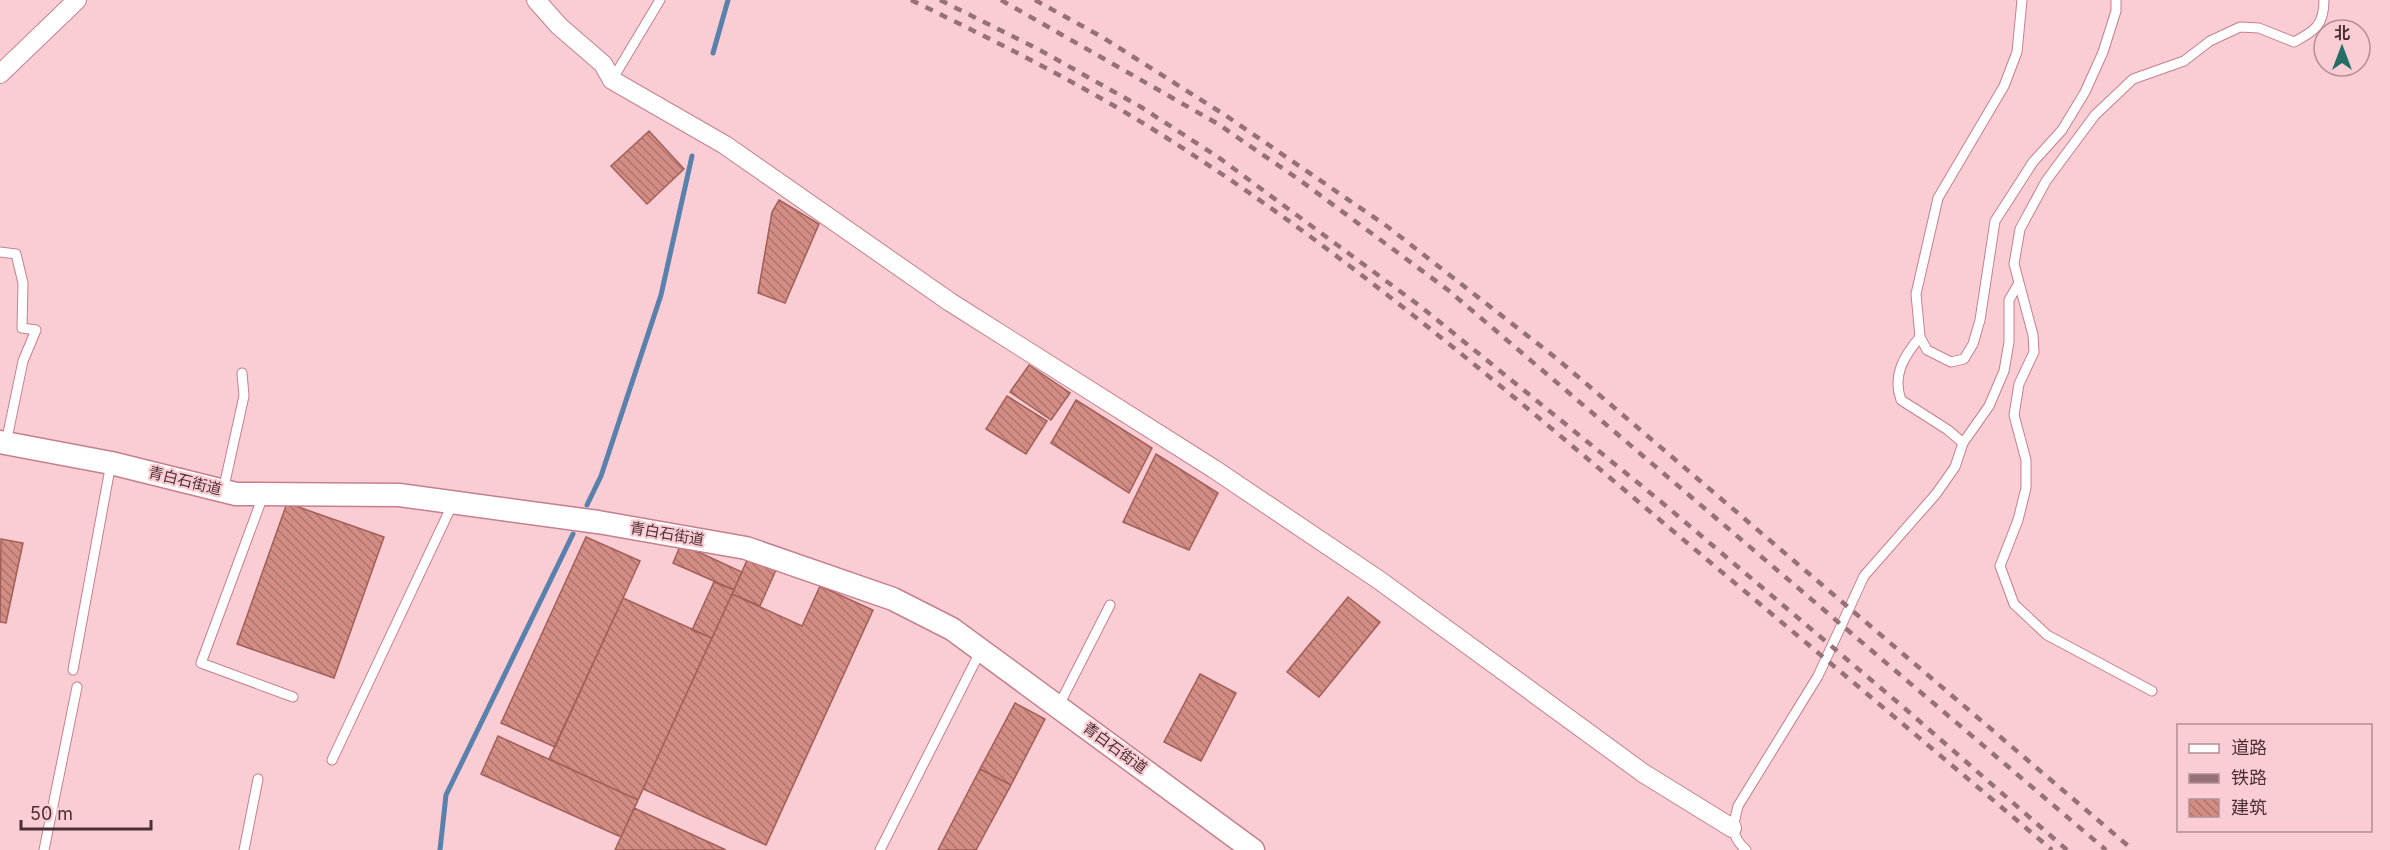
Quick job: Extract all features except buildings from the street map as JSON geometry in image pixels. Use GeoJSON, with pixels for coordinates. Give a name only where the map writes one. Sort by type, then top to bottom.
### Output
{"type":"FeatureCollection","features":[{"type":"Feature","properties":{"kind":"street"},"geometry":{"type":"LineString","coordinates":[[0,74],[77,0]]}},
{"type":"Feature","properties":{"kind":"street"},"geometry":{"type":"LineString","coordinates":[[536,0],[559,26],[603,64],[612,80],[724,145],[950,302],[1214,469],[1379,580],[1643,773],[1732,828]]}},
{"type":"Feature","properties":{"kind":"street","name":"青白石街道"},"geometry":{"type":"LineString","coordinates":[[3,442],[111,463],[223,491],[264,494],[399,495],[598,522],[746,548],[893,599],[952,629],[1241,846]]}},
{"type":"Feature","properties":{"kind":"lane"},"geometry":{"type":"LineString","coordinates":[[612,80],[660,0]]}},
{"type":"Feature","properties":{"kind":"lane"},"geometry":{"type":"LineString","coordinates":[[2022,0],[2017,52],[2004,86],[1938,198],[1916,294],[1920,337],[1927,350],[1951,362],[1964,359],[1973,344],[1980,320],[1995,221],[2033,162],[2062,130],[2085,92],[2103,52],[2116,11],[2116,0]]}},
{"type":"Feature","properties":{"kind":"lane"},"geometry":{"type":"LineString","coordinates":[[2152,691],[2048,635],[2014,604],[2000,566],[2018,520],[2025,488],[2026,460],[2014,415],[2019,384],[2034,352],[2033,335],[2014,264],[2020,229],[2046,181],[2095,115],[2133,79],[2184,61],[2211,41],[2240,27],[2259,28],[2294,42],[2312,33],[2324,16],[2324,0]]}},
{"type":"Feature","properties":{"kind":"lane"},"geometry":{"type":"LineString","coordinates":[[0,252],[16,254],[23,283],[22,328],[36,330],[23,361],[3,442]]}},
{"type":"Feature","properties":{"kind":"lane"},"geometry":{"type":"LineString","coordinates":[[1746,850],[1738,843],[1732,828],[1738,806],[1818,676],[1864,576],[1936,494],[1955,467],[1963,443],[1989,406],[2004,371],[2009,342],[2009,300],[2019,283]]}},
{"type":"Feature","properties":{"kind":"lane"},"geometry":{"type":"LineString","coordinates":[[1920,337],[1904,356],[1899,372],[1898,391],[1901,400],[1948,430],[1963,443]]}},
{"type":"Feature","properties":{"kind":"lane"},"geometry":{"type":"LineString","coordinates":[[223,491],[244,396],[242,372]]}},
{"type":"Feature","properties":{"kind":"lane"},"geometry":{"type":"LineString","coordinates":[[73,670],[111,463]]}},
{"type":"Feature","properties":{"kind":"lane"},"geometry":{"type":"LineString","coordinates":[[264,494],[201,663],[293,697]]}},
{"type":"Feature","properties":{"kind":"lane"},"geometry":{"type":"LineString","coordinates":[[332,760],[453,503]]}},
{"type":"Feature","properties":{"kind":"lane"},"geometry":{"type":"LineString","coordinates":[[1058,707],[1110,605]]}},
{"type":"Feature","properties":{"kind":"lane"},"geometry":{"type":"LineString","coordinates":[[880,850],[981,651]]}},
{"type":"Feature","properties":{"kind":"lane"},"geometry":{"type":"LineString","coordinates":[[44,850],[77,687]]}},
{"type":"Feature","properties":{"kind":"lane"},"geometry":{"type":"LineString","coordinates":[[244,850],[258,779]]}},
{"type":"Feature","properties":{"kind":"waterway"},"geometry":{"type":"LineString","coordinates":[[713,53],[728,0]]}},
{"type":"Feature","properties":{"kind":"waterway"},"geometry":{"type":"LineString","coordinates":[[587,505],[601,476],[661,295],[692,156]]}},
{"type":"Feature","properties":{"kind":"waterway"},"geometry":{"type":"LineString","coordinates":[[440,850],[446,795],[573,534]]}},
{"type":"Feature","properties":{"kind":"railway"},"geometry":{"type":"LineString","coordinates":[[911,0],[1024,56],[1133,117],[1205,163],[1343,261],[1543,421],[2052,850]]}},
{"type":"Feature","properties":{"kind":"railway"},"geometry":{"type":"LineString","coordinates":[[940,0],[1038,49],[1141,107],[1218,157],[1420,306],[1659,500],[1909,712],[2067,850]]}},
{"type":"Feature","properties":{"kind":"railway"},"geometry":{"type":"LineString","coordinates":[[1001,0],[1218,124],[1301,181],[1448,290],[2106,850]]}},
{"type":"Feature","properties":{"kind":"railway"},"geometry":{"type":"LineString","coordinates":[[1035,0],[1102,37],[1228,117],[1388,227],[1556,358],[2133,850]]}}]}
